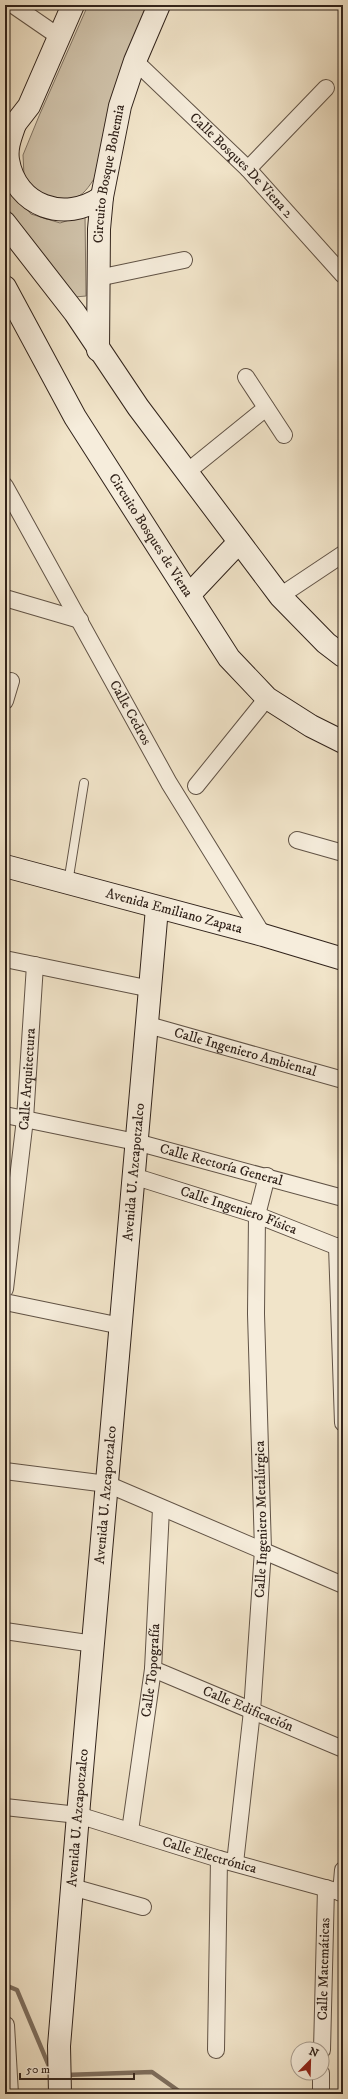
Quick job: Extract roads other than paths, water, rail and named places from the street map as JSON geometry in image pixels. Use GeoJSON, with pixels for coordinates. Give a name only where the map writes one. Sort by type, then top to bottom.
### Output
{"type":"FeatureCollection","features":[{"type":"Feature","properties":{"kind":"street"},"geometry":{"type":"LineString","coordinates":[[13,5],[58,36]]}},
{"type":"Feature","properties":{"kind":"street"},"geometry":{"type":"LineString","coordinates":[[73,5],[58,36],[29,106],[10,127],[8,159],[13,177],[23,192],[37,203],[54,210],[73,211],[90,206],[102,198]]}},
{"type":"Feature","properties":{"kind":"street","name":"Circuito Bosque Bohemia"},"geometry":{"type":"LineString","coordinates":[[98,350],[98,278],[102,198],[120,106],[135,61],[159,5]]}},
{"type":"Feature","properties":{"kind":"street","name":"Calle Bosques De Viena 2"},"geometry":{"type":"LineString","coordinates":[[135,61],[248,169],[343,275]]}},
{"type":"Feature","properties":{"kind":"street"},"geometry":{"type":"LineString","coordinates":[[248,169],[326,88]]}},
{"type":"Feature","properties":{"kind":"street"},"geometry":{"type":"LineString","coordinates":[[5,223],[75,313],[98,350],[138,407],[280,596],[326,643],[343,656]]}},
{"type":"Feature","properties":{"kind":"street"},"geometry":{"type":"LineString","coordinates":[[98,278],[184,260]]}},
{"type":"Feature","properties":{"kind":"street","name":"Circuito Bosques de Viena"},"geometry":{"type":"LineString","coordinates":[[5,287],[75,417],[229,658],[267,698],[311,726],[343,742]]}},
{"type":"Feature","properties":{"kind":"street"},"geometry":{"type":"LineString","coordinates":[[246,377],[284,435]]}},
{"type":"Feature","properties":{"kind":"street"},"geometry":{"type":"LineString","coordinates":[[187,472],[266,408]]}},
{"type":"Feature","properties":{"kind":"street","name":"Calle Cedros"},"geometry":{"type":"LineString","coordinates":[[5,486],[169,783],[263,935]]}},
{"type":"Feature","properties":{"kind":"street"},"geometry":{"type":"LineString","coordinates":[[189,595],[239,542]]}},
{"type":"Feature","properties":{"kind":"street"},"geometry":{"type":"LineString","coordinates":[[280,596],[343,554]]}},
{"type":"Feature","properties":{"kind":"street"},"geometry":{"type":"LineString","coordinates":[[5,598],[80,620]]}},
{"type":"Feature","properties":{"kind":"street"},"geometry":{"type":"LineString","coordinates":[[5,701],[11,681]]}},
{"type":"Feature","properties":{"kind":"street"},"geometry":{"type":"LineString","coordinates":[[196,786],[267,698]]}},
{"type":"Feature","properties":{"kind":"street"},"geometry":{"type":"LineString","coordinates":[[297,840],[343,853]]}},
{"type":"Feature","properties":{"kind":"street","name":"Avenida Emiliano Zapata"},"geometry":{"type":"LineString","coordinates":[[5,866],[157,908],[263,935],[343,959]]}},
{"type":"Feature","properties":{"kind":"street","name":"Avenida U. Azcapotzalco"},"geometry":{"type":"LineString","coordinates":[[60,2089],[59,2046],[72,1887],[157,908]]}},
{"type":"Feature","properties":{"kind":"street"},"geometry":{"type":"LineString","coordinates":[[5,959],[151,989]]}},
{"type":"Feature","properties":{"kind":"street","name":"Calle Arquitectura"},"geometry":{"type":"LineString","coordinates":[[5,1289],[25,1119],[35,965]]}},
{"type":"Feature","properties":{"kind":"street","name":"Calle Ingeniero Ambiental"},"geometry":{"type":"LineString","coordinates":[[148,1025],[343,1080]]}},
{"type":"Feature","properties":{"kind":"street","name":"Calle Rectoría General"},"geometry":{"type":"LineString","coordinates":[[5,1115],[136,1142],[267,1176],[343,1198]]}},
{"type":"Feature","properties":{"kind":"street","name":"Calle Ingeniero Física"},"geometry":{"type":"LineString","coordinates":[[133,1176],[258,1215],[340,1248]]}},
{"type":"Feature","properties":{"kind":"street","name":"Calle Ingeniero Metalúrgica"},"geometry":{"type":"LineString","coordinates":[[235,1863],[252,1711],[263,1550],[256,1314],[258,1215],[267,1176]]}},
{"type":"Feature","properties":{"kind":"street"},"geometry":{"type":"LineString","coordinates":[[340,1248],[343,1423]]}},
{"type":"Feature","properties":{"kind":"street"},"geometry":{"type":"LineString","coordinates":[[5,1302],[121,1326]]}},
{"type":"Feature","properties":{"kind":"street"},"geometry":{"type":"LineString","coordinates":[[5,1471],[107,1484],[160,1509],[263,1550],[343,1585]]}},
{"type":"Feature","properties":{"kind":"street","name":"Calle Topografía"},"geometry":{"type":"LineString","coordinates":[[130,1831],[153,1669],[160,1509]]}},
{"type":"Feature","properties":{"kind":"street"},"geometry":{"type":"LineString","coordinates":[[5,1631],[94,1644]]}},
{"type":"Feature","properties":{"kind":"street","name":"Calle Edificación"},"geometry":{"type":"LineString","coordinates":[[153,1669],[343,1749]]}},
{"type":"Feature","properties":{"kind":"street","name":"Calle Electrónica"},"geometry":{"type":"LineString","coordinates":[[5,1807],[78,1815],[219,1859],[342,1893]]}},
{"type":"Feature","properties":{"kind":"street"},"geometry":{"type":"LineString","coordinates":[[216,2050],[219,1859]]}},
{"type":"Feature","properties":{"kind":"street"},"geometry":{"type":"LineString","coordinates":[[342,1893],[343,1870]]}},
{"type":"Feature","properties":{"kind":"street"},"geometry":{"type":"LineString","coordinates":[[72,1887],[143,1907]]}},
{"type":"Feature","properties":{"kind":"street","name":"Calle Matemáticas"},"geometry":{"type":"LineString","coordinates":[[322,2041],[326,1888]]}},
{"type":"Feature","properties":{"kind":"street"},"geometry":{"type":"LineString","coordinates":[[6,2025],[10,2094]]}},
{"type":"Feature","properties":{"kind":"street"},"geometry":{"type":"LineString","coordinates":[[321,2094],[322,2081]]}},
{"type":"Feature","properties":{"kind":"lane"},"geometry":{"type":"LineString","coordinates":[[68,883],[84,783]]}},
{"type":"Feature","properties":{"kind":"waterway"},"geometry":{"type":"LineString","coordinates":[[5,1985],[17,1990],[51,2071]]}},
{"type":"Feature","properties":{"kind":"waterway"},"geometry":{"type":"LineString","coordinates":[[65,2075],[152,2072],[183,2094]]}}]}
